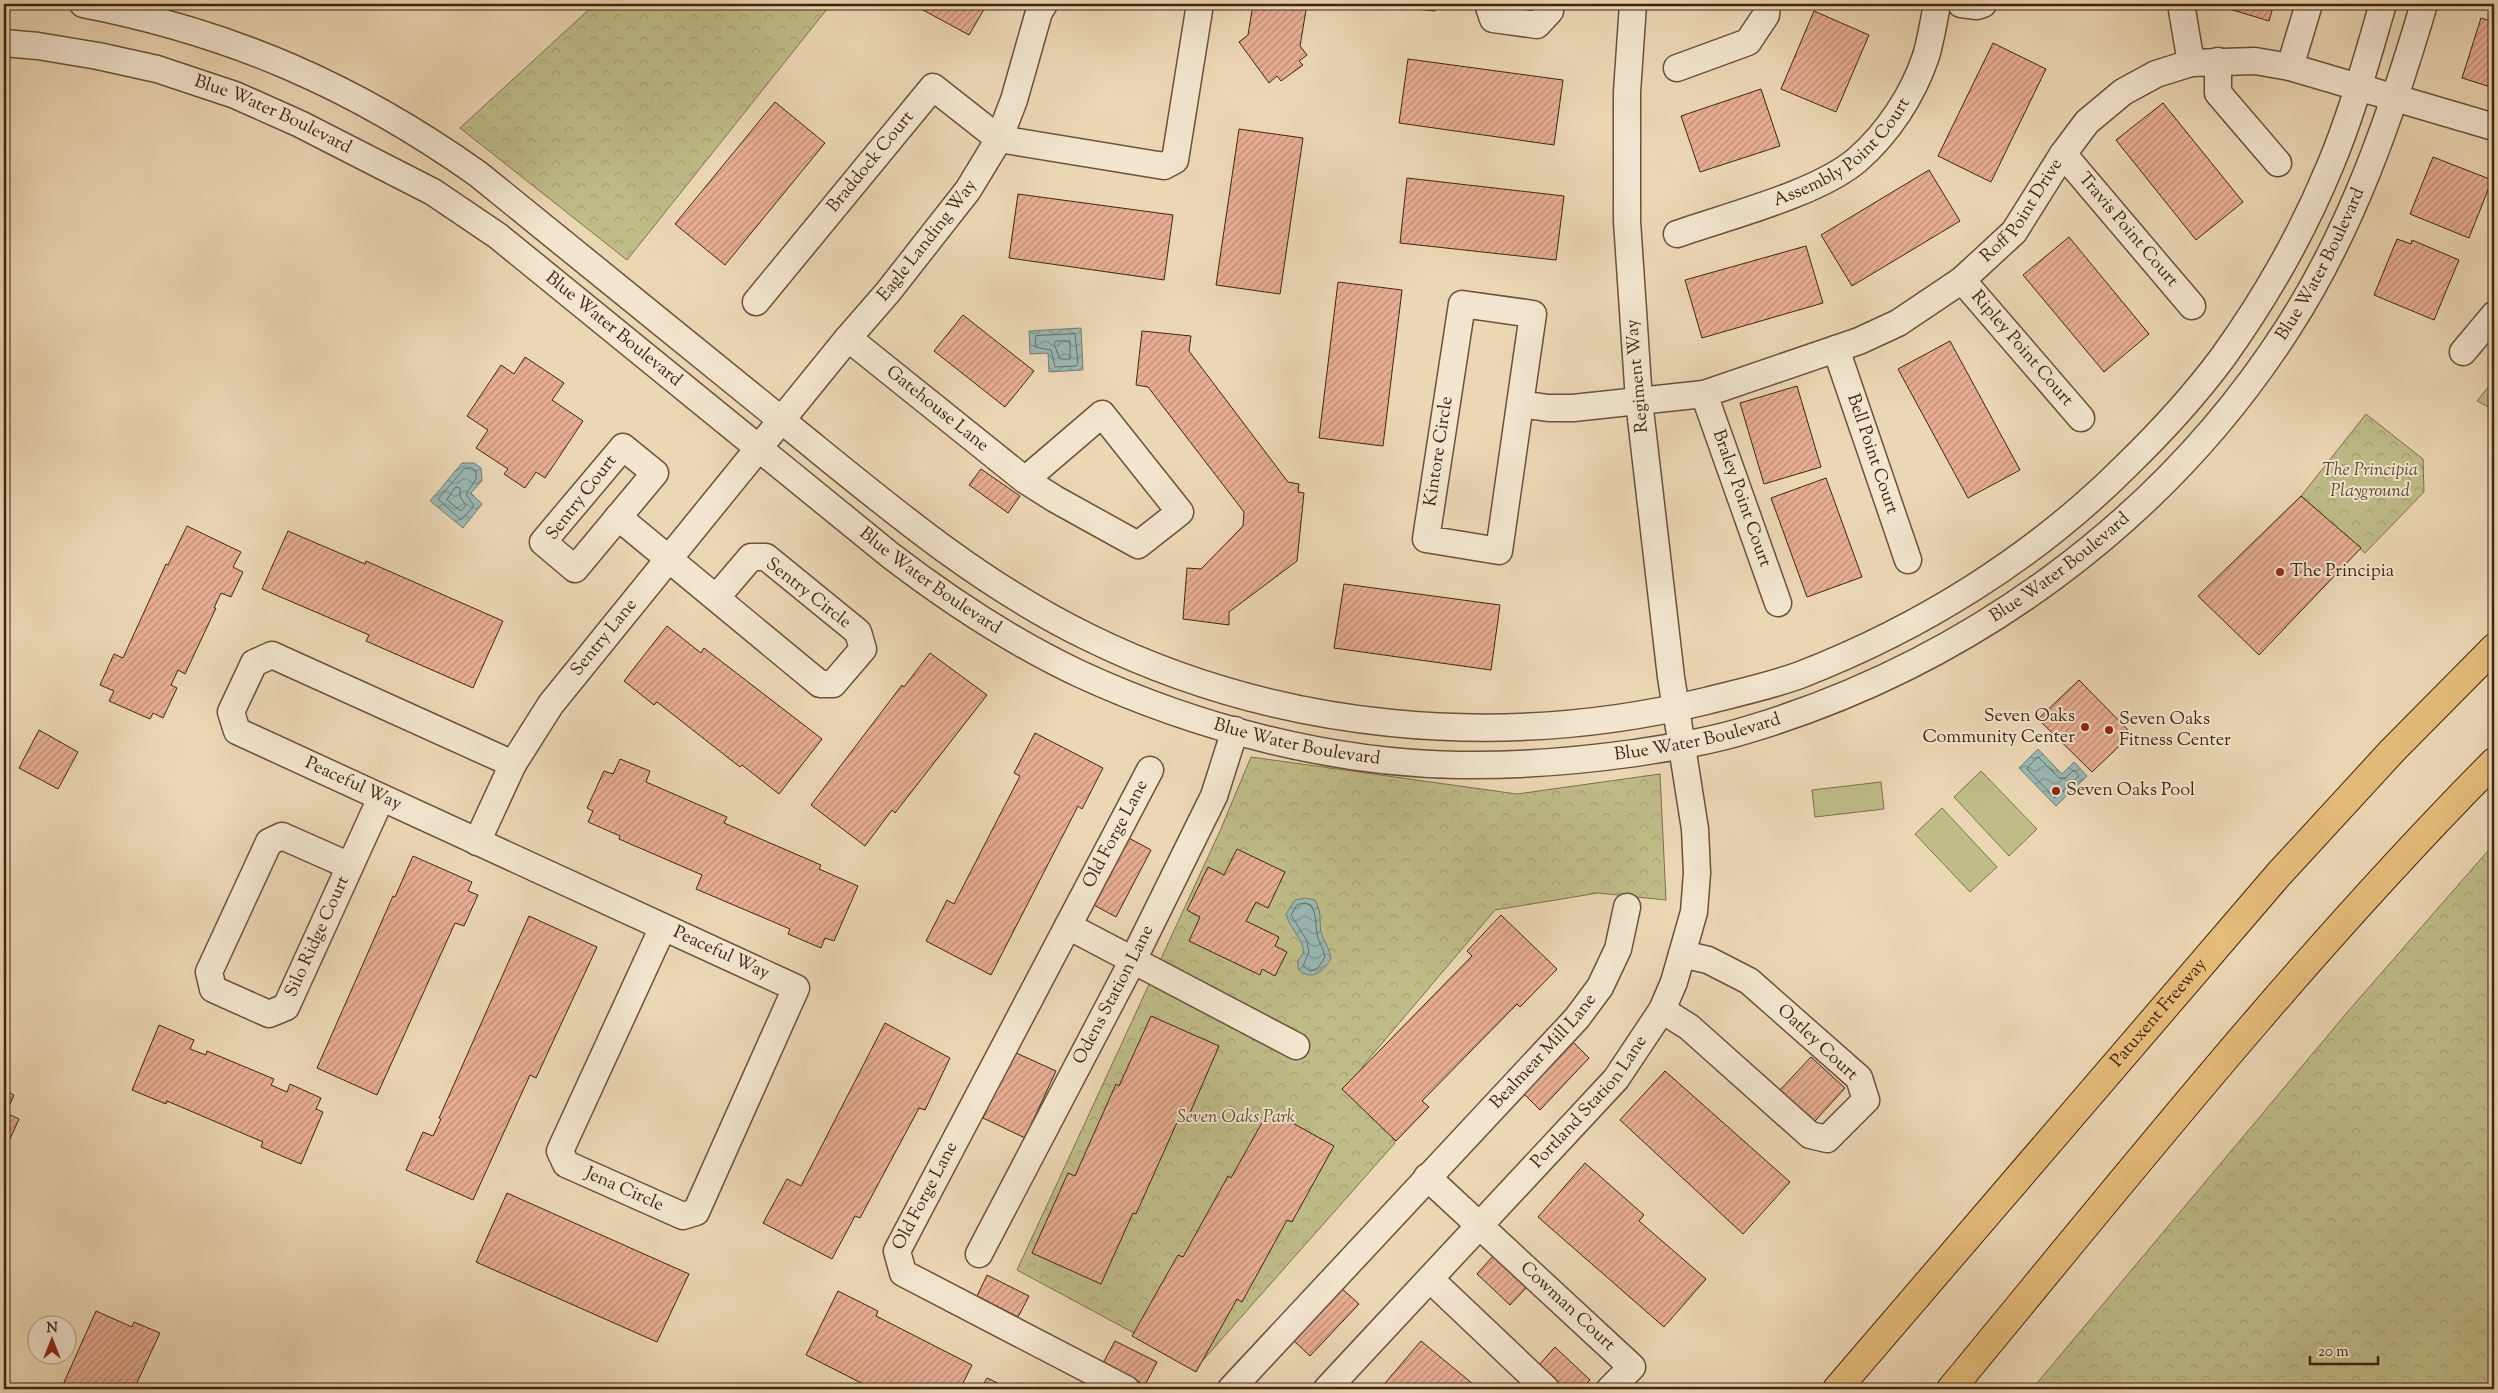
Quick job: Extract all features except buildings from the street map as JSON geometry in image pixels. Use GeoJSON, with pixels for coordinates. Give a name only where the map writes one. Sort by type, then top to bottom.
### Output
{"type":"FeatureCollection","features":[{"type":"Feature","properties":{"kind":"highway","name":"Patuxent Freeway"},"geometry":{"type":"LineString","coordinates":[[1837,1389],[2278,876],[2393,750],[2494,648]]}},
{"type":"Feature","properties":{"kind":"highway"},"geometry":{"type":"LineString","coordinates":[[1952,1389],[2172,1121],[2332,935],[2442,815],[2494,762]]}},
{"type":"Feature","properties":{"kind":"street","name":"Blue Water Boulevard"},"geometry":{"type":"LineString","coordinates":[[83,4],[170,23],[256,52],[339,90],[427,138],[478,174],[910,524],[1004,591],[1089,638],[1192,680],[1244,696],[1310,712],[1383,723],[1458,729],[1537,728],[1604,721],[1676,708],[1795,677],[1856,651],[1923,617],[1986,580],[2054,531],[2104,489],[2167,426],[2219,362],[2255,309],[2292,248],[2332,162],[2383,4]]}},
{"type":"Feature","properties":{"kind":"street","name":"Eagle Landing Way"},"geometry":{"type":"LineString","coordinates":[[758,449],[888,292],[968,190],[999,139],[1014,100],[1039,12],[1044,4]]}},
{"type":"Feature","properties":{"kind":"street"},"geometry":{"type":"LineString","coordinates":[[999,139],[1164,166],[1175,160],[1200,4]]}},
{"type":"Feature","properties":{"kind":"street"},"geometry":{"type":"LineString","coordinates":[[1488,4],[1493,19],[1537,25],[1550,11],[1551,4]]}},
{"type":"Feature","properties":{"kind":"street","name":"Regiment Way"},"geometry":{"type":"LineString","coordinates":[[1633,4],[1627,92],[1628,221],[1639,401],[1682,746]]}},
{"type":"Feature","properties":{"kind":"street"},"geometry":{"type":"LineString","coordinates":[[1676,68],[1748,42],[1766,15],[1767,4]]}},
{"type":"Feature","properties":{"kind":"street","name":"Assembly Point Court"},"geometry":{"type":"LineString","coordinates":[[1677,234],[1826,180],[1856,161],[1882,136],[1909,96],[1926,56],[1938,4]]}},
{"type":"Feature","properties":{"kind":"street"},"geometry":{"type":"LineString","coordinates":[[1960,4],[1977,6],[1983,4]]}},
{"type":"Feature","properties":{"kind":"street"},"geometry":{"type":"LineString","coordinates":[[2181,4],[2190,63]]}},
{"type":"Feature","properties":{"kind":"street"},"geometry":{"type":"LineString","coordinates":[[2290,66],[2310,4]]}},
{"type":"Feature","properties":{"kind":"street","name":"Blue Water Boulevard"},"geometry":{"type":"LineString","coordinates":[[4,43],[64,50],[157,69],[235,95],[308,128],[433,192],[498,236],[890,555],[985,623],[1079,674],[1127,694],[1234,730],[1301,746],[1376,759],[1457,765],[1535,764],[1682,746],[1747,730],[1805,711],[1873,683],[1941,650],[2013,606],[2086,553],[2135,510],[2195,451],[2255,376],[2290,326],[2330,255],[2369,169],[2424,4]]}},
{"type":"Feature","properties":{"kind":"street","name":"Roff Point Drive"},"geometry":{"type":"LineString","coordinates":[[1639,401],[1704,394],[1836,349],[1898,323],[1962,280],[2014,232],[2063,154],[2087,122],[2123,92],[2156,74],[2190,63],[2255,60],[2290,66],[2494,127]]}},
{"type":"Feature","properties":{"kind":"street"},"geometry":{"type":"LineString","coordinates":[[2218,61],[2218,93],[2278,164]]}},
{"type":"Feature","properties":{"kind":"street","name":"Braddock Court"},"geometry":{"type":"LineString","coordinates":[[756,302],[933,87],[999,139]]}},
{"type":"Feature","properties":{"kind":"street","name":"Travis Point Court"},"geometry":{"type":"LineString","coordinates":[[2063,154],[2192,306]]}},
{"type":"Feature","properties":{"kind":"street","name":"Ripley Point Court"},"geometry":{"type":"LineString","coordinates":[[1962,280],[2081,418]]}},
{"type":"Feature","properties":{"kind":"street","name":"Kintore Circle"},"geometry":{"type":"LineString","coordinates":[[1462,304],[1533,314],[1520,404],[1499,551],[1426,540],[1462,304]]}},
{"type":"Feature","properties":{"kind":"street"},"geometry":{"type":"LineString","coordinates":[[2463,352],[2494,315]]}},
{"type":"Feature","properties":{"kind":"street","name":"Gatehouse Lane"},"geometry":{"type":"LineString","coordinates":[[848,338],[1025,480],[1055,500],[1138,546],[1180,512],[1102,414],[1025,480]]}},
{"type":"Feature","properties":{"kind":"street","name":"Bell Point Court"},"geometry":{"type":"LineString","coordinates":[[1836,349],[1908,560]]}},
{"type":"Feature","properties":{"kind":"street","name":"Braley Point Court"},"geometry":{"type":"LineString","coordinates":[[1704,394],[1778,603]]}},
{"type":"Feature","properties":{"kind":"street"},"geometry":{"type":"LineString","coordinates":[[1520,404],[1548,408],[1573,408],[1639,401]]}},
{"type":"Feature","properties":{"kind":"street","name":"Sentry Court"},"geometry":{"type":"LineString","coordinates":[[623,447],[655,473],[618,517],[575,569],[543,542],[623,447]]}},
{"type":"Feature","properties":{"kind":"street","name":"Sentry Lane"},"geometry":{"type":"LineString","coordinates":[[477,842],[513,764],[551,704],[758,449]]}},
{"type":"Feature","properties":{"kind":"street"},"geometry":{"type":"LineString","coordinates":[[618,517],[669,560]]}},
{"type":"Feature","properties":{"kind":"street","name":"Sentry Circle"},"geometry":{"type":"LineString","coordinates":[[669,560],[820,684],[833,684],[863,649],[858,632],[766,557],[751,557],[716,598]]}},
{"type":"Feature","properties":{"kind":"street","name":"Peaceful Way"},"geometry":{"type":"LineString","coordinates":[[513,764],[272,655],[254,663],[231,712],[237,731],[796,988]]}},
{"type":"Feature","properties":{"kind":"street","name":"Odens Station Lane"},"geometry":{"type":"LineString","coordinates":[[979,1254],[1134,960],[1214,796],[1234,730]]}},
{"type":"Feature","properties":{"kind":"street","name":"Portland Station Lane"},"geometry":{"type":"LineString","coordinates":[[1326,1389],[1616,1079],[1662,1010],[1674,982],[1694,912],[1697,873],[1695,830],[1682,746]]}},
{"type":"Feature","properties":{"kind":"street","name":"Old Forge Lane"},"geometry":{"type":"LineString","coordinates":[[1126,1389],[903,1273],[897,1252],[1150,770]]}},
{"type":"Feature","properties":{"kind":"street","name":"Silo Ridge Court"},"geometry":{"type":"LineString","coordinates":[[350,866],[282,836],[269,842],[209,972],[213,989],[270,1014],[286,1007],[382,798]]}},
{"type":"Feature","properties":{"kind":"street","name":"Bealmear Mill Lane"},"geometry":{"type":"LineString","coordinates":[[1231,1389],[1577,1018],[1594,995],[1618,949],[1627,907]]}},
{"type":"Feature","properties":{"kind":"street"},"geometry":{"type":"LineString","coordinates":[[1068,926],[1296,1046]]}},
{"type":"Feature","properties":{"kind":"street","name":"Jena Circle"},"geometry":{"type":"LineString","coordinates":[[663,927],[560,1151],[566,1164],[683,1216],[696,1212],[796,988]]}},
{"type":"Feature","properties":{"kind":"street","name":"Oatley Court"},"geometry":{"type":"LineString","coordinates":[[1662,1010],[1689,1027],[1810,1135],[1827,1139],[1866,1100],[1859,1078],[1749,981],[1708,960],[1682,954]]}},
{"type":"Feature","properties":{"kind":"street"},"geometry":{"type":"LineString","coordinates":[[1427,1177],[1480,1225]]}},
{"type":"Feature","properties":{"kind":"street","name":"Cowman Court"},"geometry":{"type":"LineString","coordinates":[[1480,1225],[1632,1366],[1610,1389]]}},
{"type":"Feature","properties":{"kind":"street"},"geometry":{"type":"LineString","coordinates":[[1430,1279],[1546,1389]]}},
{"type":"Feature","properties":{"kind":"green space"},"geometry":{"type":"Polygon","coordinates":[[[595,4],[831,4],[627,260],[460,128],[595,4]]]}},
{"type":"Feature","properties":{"kind":"green space"},"geometry":{"type":"Polygon","coordinates":[[[2494,380],[2494,410],[2477,401],[2494,380]]]}},
{"type":"Feature","properties":{"kind":"green space","name":"The Principia Playground"},"geometry":{"type":"Polygon","coordinates":[[[2366,414],[2423,459],[2424,492],[2365,553],[2301,496],[2366,414]]]}},
{"type":"Feature","properties":{"kind":"green space","name":"Seven Oaks Park"},"geometry":{"type":"Polygon","coordinates":[[[1251,757],[1517,794],[1660,774],[1666,900],[1598,893],[1495,910],[1362,1067],[1395,1143],[1197,1367],[1017,1270],[1220,831],[1251,757]]]}},
{"type":"Feature","properties":{"kind":"green space"},"geometry":{"type":"Polygon","coordinates":[[[1981,771],[2037,829],[2009,856],[1954,797],[1981,771]]]}},
{"type":"Feature","properties":{"kind":"green space"},"geometry":{"type":"Polygon","coordinates":[[[1881,782],[1884,809],[1815,817],[1812,790],[1881,782]]]}},
{"type":"Feature","properties":{"kind":"green space"},"geometry":{"type":"Polygon","coordinates":[[[1942,808],[1997,867],[1970,892],[1915,834],[1942,808]]]}},
{"type":"Feature","properties":{"kind":"green space"},"geometry":{"type":"Polygon","coordinates":[[[2494,844],[2494,1389],[2032,1389],[2350,1009],[2494,844]]]}},
{"type":"Feature","properties":{"kind":"water"},"geometry":{"type":"Polygon","coordinates":[[[1081,328],[1083,370],[1049,372],[1048,353],[1030,354],[1029,331],[1081,328]]]}},
{"type":"Feature","properties":{"kind":"water"},"geometry":{"type":"Polygon","coordinates":[[[462,463],[474,463],[481,468],[482,481],[471,493],[482,504],[463,528],[430,501],[462,463]]]}},
{"type":"Feature","properties":{"kind":"water","name":"Seven Oaks Pool"},"geometry":{"type":"Polygon","coordinates":[[[2038,749],[2062,774],[2074,762],[2087,776],[2056,806],[2019,768],[2038,749]]]}},
{"type":"Feature","properties":{"kind":"water"},"geometry":{"type":"Polygon","coordinates":[[[1305,898],[1315,900],[1319,912],[1321,932],[1331,958],[1321,971],[1312,975],[1303,973],[1298,969],[1298,961],[1304,952],[1303,947],[1286,914],[1295,900],[1305,898]]]}},
{"type":"Feature","properties":{"kind":"place","name":"The Principia"},"geometry":{"type":"Point","coordinates":[2280,572]}},
{"type":"Feature","properties":{"kind":"place","name":"Seven Oaks Community Center"},"geometry":{"type":"Point","coordinates":[2085,727]}},
{"type":"Feature","properties":{"kind":"place","name":"Seven Oaks Fitness Center"},"geometry":{"type":"Point","coordinates":[2109,730]}},
{"type":"Feature","properties":{"kind":"place","name":"Seven Oaks Pool"},"geometry":{"type":"Point","coordinates":[2056,791]}}]}
